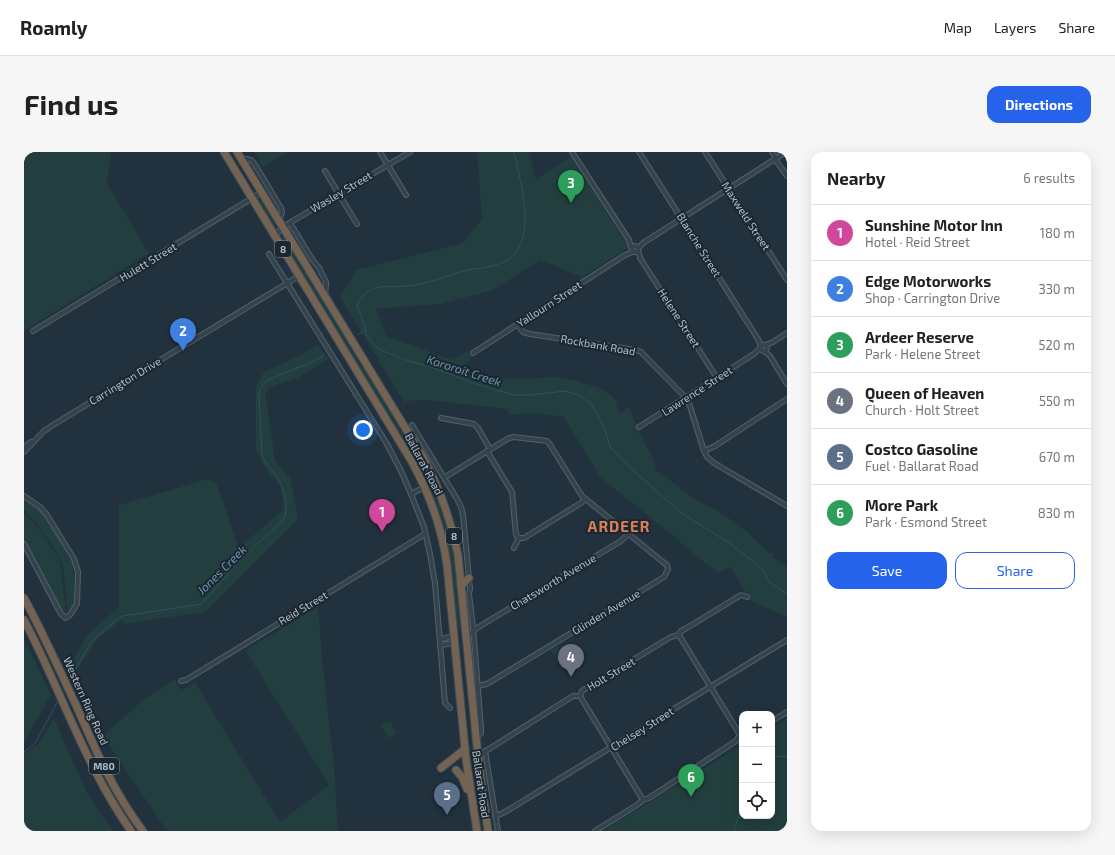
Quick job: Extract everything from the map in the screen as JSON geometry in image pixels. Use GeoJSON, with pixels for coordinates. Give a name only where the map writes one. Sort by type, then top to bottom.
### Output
{"type":"FeatureCollection","features":[{"type":"Feature","properties":{"kind":"highway","name":"Ballarat Road"},"geometry":{"type":"LineString","coordinates":[[224,152],[404,448],[425,487],[437,517],[443,540],[448,573],[465,749],[477,831]]}},
{"type":"Feature","properties":{"kind":"highway","name":"Ballarat Road"},"geometry":{"type":"LineString","coordinates":[[239,155],[419,451],[435,482],[447,511],[458,555],[476,738],[488,831]]}},
{"type":"Feature","properties":{"kind":"highway"},"geometry":{"type":"LineString","coordinates":[[425,487],[435,482]]}},
{"type":"Feature","properties":{"kind":"highway"},"geometry":{"type":"LineString","coordinates":[[469,578],[462,587],[469,594]]}},
{"type":"Feature","properties":{"kind":"highway","name":"Western Ring Road"},"geometry":{"type":"LineString","coordinates":[[24,598],[38,623],[108,775],[143,831]]}},
{"type":"Feature","properties":{"kind":"highway","name":"Western Ring Road"},"geometry":{"type":"LineString","coordinates":[[24,620],[103,786],[131,831]]}},
{"type":"Feature","properties":{"kind":"highway"},"geometry":{"type":"LineString","coordinates":[[455,640],[466,635]]}},
{"type":"Feature","properties":{"kind":"highway"},"geometry":{"type":"LineString","coordinates":[[441,768],[465,749]]}},
{"type":"Feature","properties":{"kind":"highway"},"geometry":{"type":"LineString","coordinates":[[456,770],[462,777],[472,804]]}},
{"type":"Feature","properties":{"kind":"street"},"geometry":{"type":"LineString","coordinates":[[380,152],[406,196]]}},
{"type":"Feature","properties":{"kind":"street","name":"Wasley Street"},"geometry":{"type":"LineString","coordinates":[[274,235],[290,223],[410,152]]}},
{"type":"Feature","properties":{"kind":"street"},"geometry":{"type":"LineString","coordinates":[[572,152],[635,249]]}},
{"type":"Feature","properties":{"kind":"street","name":"Blanche Street"},"geometry":{"type":"LineString","coordinates":[[639,152],[787,384]]}},
{"type":"Feature","properties":{"kind":"street","name":"Maxweld Street"},"geometry":{"type":"LineString","coordinates":[[705,152],[787,280]]}},
{"type":"Feature","properties":{"kind":"street"},"geometry":{"type":"LineString","coordinates":[[772,152],[787,176]]}},
{"type":"Feature","properties":{"kind":"street","name":"Yallourn Street"},"geometry":{"type":"LineString","coordinates":[[473,352],[786,152]]}},
{"type":"Feature","properties":{"kind":"street","name":"Ballarat Road"},"geometry":{"type":"LineString","coordinates":[[239,155],[253,162],[281,208],[282,214],[279,220]]}},
{"type":"Feature","properties":{"kind":"street"},"geometry":{"type":"LineString","coordinates":[[325,171],[357,224]]}},
{"type":"Feature","properties":{"kind":"street","name":"Hulett Street"},"geometry":{"type":"LineString","coordinates":[[33,331],[262,192]]}},
{"type":"Feature","properties":{"kind":"street","name":"Ballarat Road"},"geometry":{"type":"LineString","coordinates":[[290,223],[326,282],[325,296]]}},
{"type":"Feature","properties":{"kind":"street","name":"Helene Street"},"geometry":{"type":"LineString","coordinates":[[635,249],[717,378]]}},
{"type":"Feature","properties":{"kind":"street"},"geometry":{"type":"LineString","coordinates":[[269,254],[387,444],[401,470],[411,494],[424,527],[433,567],[441,639],[440,645],[445,703],[450,708]]}},
{"type":"Feature","properties":{"kind":"street","name":"Carrington Drive"},"geometry":{"type":"LineString","coordinates":[[24,452],[44,431],[299,276]]}},
{"type":"Feature","properties":{"kind":"street","name":"Rockbank Road"},"geometry":{"type":"LineString","coordinates":[[518,324],[526,333],[638,351],[688,402],[704,452]]}},
{"type":"Feature","properties":{"kind":"street","name":"Lawrence Street"},"geometry":{"type":"LineString","coordinates":[[639,427],[787,333]]}},
{"type":"Feature","properties":{"kind":"street"},"geometry":{"type":"LineString","coordinates":[[787,399],[704,452],[714,463],[787,506]]}},
{"type":"Feature","properties":{"kind":"street"},"geometry":{"type":"LineString","coordinates":[[441,418],[474,424],[478,428],[512,492],[516,535],[519,538]]}},
{"type":"Feature","properties":{"kind":"street","name":"Ballarat Road"},"geometry":{"type":"LineString","coordinates":[[412,424],[457,498],[463,515],[469,578],[469,594],[474,630],[481,728],[481,733],[476,738]]}},
{"type":"Feature","properties":{"kind":"street"},"geometry":{"type":"LineString","coordinates":[[444,477],[509,438],[514,437],[547,441],[550,443],[582,496],[628,534]]}},
{"type":"Feature","properties":{"kind":"street","name":"Carrington Drive"},"geometry":{"type":"LineString","coordinates":[[24,447],[35,440]]}},
{"type":"Feature","properties":{"kind":"street"},"geometry":{"type":"LineString","coordinates":[[411,494],[425,487]]}},
{"type":"Feature","properties":{"kind":"street"},"geometry":{"type":"LineString","coordinates":[[24,496],[40,507],[47,515],[74,559],[78,572],[78,604],[70,615],[65,618],[61,614],[24,544]]}},
{"type":"Feature","properties":{"kind":"street"},"geometry":{"type":"LineString","coordinates":[[519,538],[524,538],[581,503],[585,499]]}},
{"type":"Feature","properties":{"kind":"street","name":"Reid Street"},"geometry":{"type":"LineString","coordinates":[[181,681],[186,680],[425,534]]}},
{"type":"Feature","properties":{"kind":"street","name":"Glinden Avenue"},"geometry":{"type":"LineString","coordinates":[[478,686],[487,684],[664,577],[668,569],[667,566],[628,534]]}},
{"type":"Feature","properties":{"kind":"street","name":"Chatsworth Avenue"},"geometry":{"type":"LineString","coordinates":[[466,635],[469,630],[474,630],[621,541],[628,534]]}},
{"type":"Feature","properties":{"kind":"street"},"geometry":{"type":"LineString","coordinates":[[514,548],[519,538]]}},
{"type":"Feature","properties":{"kind":"street","name":"Holt Street"},"geometry":{"type":"LineString","coordinates":[[478,756],[573,696],[580,696],[582,691],[669,638],[679,635],[685,629],[741,595],[747,597]]}},
{"type":"Feature","properties":{"kind":"street"},"geometry":{"type":"LineString","coordinates":[[679,635],[739,733]]}},
{"type":"Feature","properties":{"kind":"street"},"geometry":{"type":"LineString","coordinates":[[441,639],[455,640]]}},
{"type":"Feature","properties":{"kind":"street"},"geometry":{"type":"LineString","coordinates":[[440,645],[455,640]]}},
{"type":"Feature","properties":{"kind":"street","name":"Chelsey Street"},"geometry":{"type":"LineString","coordinates":[[495,816],[505,812],[787,640]]}},
{"type":"Feature","properties":{"kind":"street"},"geometry":{"type":"LineString","coordinates":[[580,696],[643,800]]}},
{"type":"Feature","properties":{"kind":"street"},"geometry":{"type":"LineString","coordinates":[[775,719],[787,712]]}},
{"type":"Feature","properties":{"kind":"street"},"geometry":{"type":"LineString","coordinates":[[595,831],[643,800],[650,798],[739,738]]}},
{"type":"Feature","properties":{"kind":"street"},"geometry":{"type":"LineString","coordinates":[[485,751],[498,831]]}},
{"type":"Feature","properties":{"kind":"green space"},"geometry":{"type":"Polygon","coordinates":[[[24,152],[111,152],[107,183],[149,253],[24,331],[24,152]]]}},
{"type":"Feature","properties":{"kind":"green space"},"geometry":{"type":"Polygon","coordinates":[[[254,152],[289,152],[263,167],[254,152]]]}},
{"type":"Feature","properties":{"kind":"green space"},"geometry":{"type":"Polygon","coordinates":[[[477,152],[529,152],[536,179],[571,157],[628,248],[582,277],[540,260],[493,290],[441,304],[376,309],[386,336],[452,360],[467,351],[472,358],[459,368],[488,377],[520,379],[556,377],[574,380],[603,389],[618,403],[617,405],[621,413],[629,407],[636,424],[639,427],[641,437],[653,458],[655,469],[693,498],[733,521],[767,551],[774,555],[773,557],[787,567],[787,617],[747,599],[748,596],[730,567],[719,573],[695,556],[677,539],[601,478],[564,417],[533,413],[509,415],[507,409],[425,400],[406,401],[405,404],[340,297],[356,270],[463,243],[482,219],[477,152]]]}},
{"type":"Feature","properties":{"kind":"green space"},"geometry":{"type":"Polygon","coordinates":[[[257,198],[263,202],[268,209],[276,224],[275,227],[273,227],[256,199],[257,198]]]}},
{"type":"Feature","properties":{"kind":"green space"},"geometry":{"type":"Polygon","coordinates":[[[282,236],[288,242],[397,422],[426,475],[427,480],[420,471],[308,285],[281,237],[282,236]]]}},
{"type":"Feature","properties":{"kind":"green space"},"geometry":{"type":"Polygon","coordinates":[[[318,344],[328,359],[297,378],[270,387],[265,394],[275,461],[290,478],[298,519],[205,612],[123,624],[122,620],[98,638],[72,677],[68,668],[87,635],[119,607],[119,505],[208,479],[216,482],[239,548],[284,509],[280,486],[264,466],[256,450],[256,386],[264,372],[303,354],[318,344]]]}},
{"type":"Feature","properties":{"kind":"green space"},"geometry":{"type":"Polygon","coordinates":[[[433,493],[444,513],[452,546],[458,590],[460,628],[458,633],[449,556],[433,493]]]}},
{"type":"Feature","properties":{"kind":"green space"},"geometry":{"type":"Polygon","coordinates":[[[24,498],[38,509],[51,524],[72,563],[75,599],[74,606],[69,613],[62,563],[58,554],[39,526],[24,510],[24,498]]]}},
{"type":"Feature","properties":{"kind":"green space"},"geometry":{"type":"Polygon","coordinates":[[[24,513],[38,527],[60,561],[66,614],[63,614],[58,608],[24,543],[24,513]]]}},
{"type":"Feature","properties":{"kind":"green space"},"geometry":{"type":"Polygon","coordinates":[[[318,607],[323,669],[334,766],[338,831],[167,831],[103,736],[143,700],[175,679],[181,690],[195,682],[280,822],[329,785],[245,650],[318,607]]]}},
{"type":"Feature","properties":{"kind":"green space"},"geometry":{"type":"Polygon","coordinates":[[[24,639],[51,695],[24,741],[24,639]]]}},
{"type":"Feature","properties":{"kind":"green space"},"geometry":{"type":"Polygon","coordinates":[[[558,646],[569,664],[562,669],[550,650],[558,646]]]}},
{"type":"Feature","properties":{"kind":"green space"},"geometry":{"type":"Polygon","coordinates":[[[787,718],[787,831],[603,831],[739,747],[739,819],[775,819],[775,725],[787,718]]]}},
{"type":"Feature","properties":{"kind":"green space"},"geometry":{"type":"Polygon","coordinates":[[[54,719],[88,795],[114,831],[24,831],[24,754],[38,744],[54,719]]]}},
{"type":"Feature","properties":{"kind":"green space"},"geometry":{"type":"Polygon","coordinates":[[[391,721],[396,734],[387,738],[381,724],[391,721]]]}},
{"type":"Feature","properties":{"kind":"waterway","name":"Kororoit Creek"},"geometry":{"type":"LineString","coordinates":[[514,152],[525,212],[525,227],[522,242],[515,254],[504,262],[484,268],[470,269],[423,283],[407,286],[378,287],[372,289],[362,297],[357,305],[367,336],[375,346],[383,351],[473,383],[513,395],[531,395],[565,391],[579,395],[591,404],[606,432],[610,447],[625,463],[679,511],[728,542],[752,561],[764,571],[767,580],[787,594]]}},
{"type":"Feature","properties":{"kind":"waterway","name":"Jones Creek"},"geometry":{"type":"LineString","coordinates":[[357,335],[365,331]]}},
{"type":"Feature","properties":{"kind":"waterway","name":"Jones Creek"},"geometry":{"type":"LineString","coordinates":[[68,682],[92,641],[116,620],[123,616],[200,604],[240,560],[283,520],[286,510],[284,492],[280,481],[266,463],[262,453],[260,391],[268,380],[323,356]]}},
{"type":"Feature","properties":{"kind":"waterway","name":"Jones Creek"},"geometry":{"type":"LineString","coordinates":[[24,752],[35,743],[58,701]]}},
{"type":"Feature","properties":{"kind":"waterway","name":"Kororoit Creek"},"geometry":{"type":"LineString","coordinates":[[775,756],[787,757]]}},
{"type":"Feature","properties":{"kind":"waterway","name":"Kororoit Creek"},"geometry":{"type":"LineString","coordinates":[[734,831],[739,815]]}},
{"type":"Feature","properties":{"kind":"place","name":"Ardeer Reserve"},"geometry":{"type":"Point","coordinates":[571,203]}},
{"type":"Feature","properties":{"kind":"place","name":"Edge Motorworks"},"geometry":{"type":"Point","coordinates":[183,351]}},
{"type":"Feature","properties":{"kind":"place","name":"Sunshine Motor Inn"},"geometry":{"type":"Point","coordinates":[382,532]}},
{"type":"Feature","properties":{"kind":"place","name":"Queen of Heaven"},"geometry":{"type":"Point","coordinates":[571,677]}},
{"type":"Feature","properties":{"kind":"place","name":"More Park"},"geometry":{"type":"Point","coordinates":[691,797]}},
{"type":"Feature","properties":{"kind":"place","name":"Costco Gasoline"},"geometry":{"type":"Point","coordinates":[447,815]}},
{"type":"Feature","properties":{"kind":"district","name":"ARDEER"},"geometry":{"type":"Point","coordinates":[619,527]}}]}
